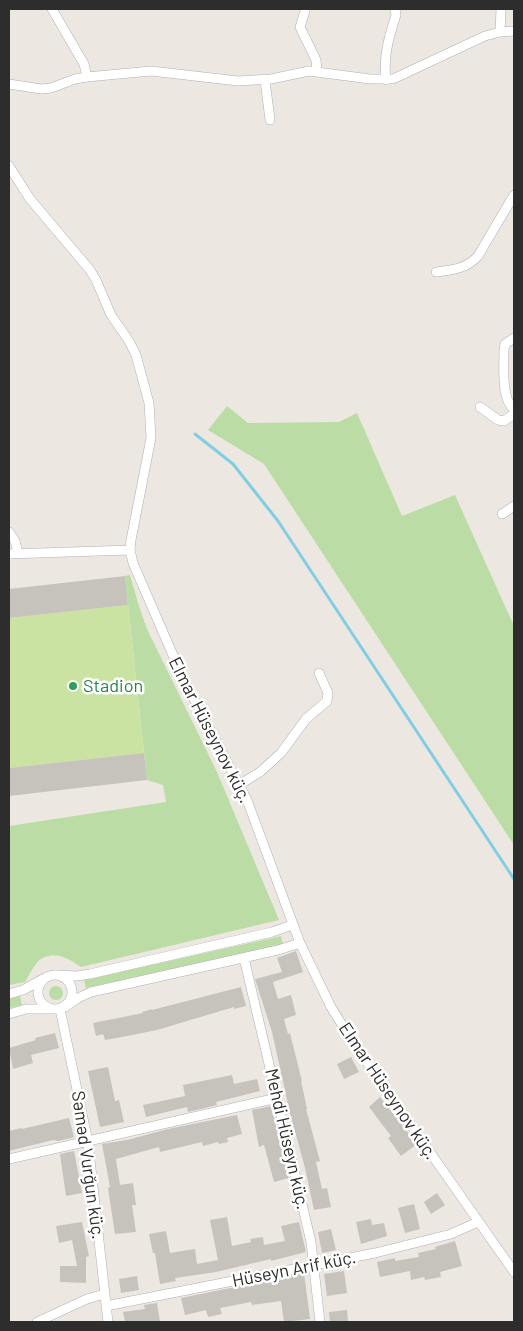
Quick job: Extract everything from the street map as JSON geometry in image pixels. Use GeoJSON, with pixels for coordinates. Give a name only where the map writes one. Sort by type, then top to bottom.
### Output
{"type":"FeatureCollection","features":[{"type":"Feature","properties":{"kind":"street"},"geometry":{"type":"LineString","coordinates":[[52,9],[84,64],[87,77]]}},
{"type":"Feature","properties":{"kind":"street"},"geometry":{"type":"LineString","coordinates":[[386,80],[385,52],[396,9]]}},
{"type":"Feature","properties":{"kind":"street"},"geometry":{"type":"LineString","coordinates":[[500,32],[501,9]]}},
{"type":"Feature","properties":{"kind":"street"},"geometry":{"type":"LineString","coordinates":[[305,11],[300,27],[316,60],[317,71]]}},
{"type":"Feature","properties":{"kind":"street"},"geometry":{"type":"LineString","coordinates":[[9,84],[40,89],[51,88],[75,79],[87,77],[151,72],[238,81],[265,80],[298,72],[317,71],[394,80],[485,36],[514,31]]}},
{"type":"Feature","properties":{"kind":"street"},"geometry":{"type":"LineString","coordinates":[[265,80],[270,120]]}},
{"type":"Feature","properties":{"kind":"street","name":"Elmar Hüseynov küç."},"geometry":{"type":"LineString","coordinates":[[9,166],[30,199],[90,270],[111,315],[129,341],[141,368],[149,403],[151,438],[136,509],[130,550],[133,563],[171,652],[254,817],[300,943],[331,1007],[352,1041],[514,1272]]}},
{"type":"Feature","properties":{"kind":"street"},"geometry":{"type":"LineString","coordinates":[[436,272],[456,270],[472,263],[514,195]]}},
{"type":"Feature","properties":{"kind":"street"},"geometry":{"type":"LineString","coordinates":[[514,338],[505,344],[504,350],[506,393],[508,401],[514,409]]}},
{"type":"Feature","properties":{"kind":"street"},"geometry":{"type":"LineString","coordinates":[[480,407],[498,420],[504,421],[514,414]]}},
{"type":"Feature","properties":{"kind":"street"},"geometry":{"type":"LineString","coordinates":[[502,514],[514,506]]}},
{"type":"Feature","properties":{"kind":"street"},"geometry":{"type":"LineString","coordinates":[[9,532],[15,541],[13,553],[130,550]]}},
{"type":"Feature","properties":{"kind":"street"},"geometry":{"type":"LineString","coordinates":[[239,786],[260,772],[281,753],[306,719],[327,701],[328,693],[319,673]]}},
{"type":"Feature","properties":{"kind":"street"},"geometry":{"type":"LineString","coordinates":[[9,994],[23,990],[56,975],[77,976],[90,974],[272,932],[292,925]]}},
{"type":"Feature","properties":{"kind":"street"},"geometry":{"type":"LineString","coordinates":[[9,1014],[34,1008],[59,1009],[91,992],[244,958],[300,943]]}},
{"type":"Feature","properties":{"kind":"street","name":"Mehdi Hüseyn küç."},"geometry":{"type":"LineString","coordinates":[[244,958],[307,1224],[315,1264],[320,1322]]}},
{"type":"Feature","properties":{"kind":"street"},"geometry":{"type":"LineString","coordinates":[[46,978],[39,988],[40,1000],[48,1008],[59,1009],[71,999],[72,988],[66,979],[56,975]]}},
{"type":"Feature","properties":{"kind":"street","name":"Səməd Vurğun küç."},"geometry":{"type":"LineString","coordinates":[[59,1009],[88,1142],[108,1322]]}},
{"type":"Feature","properties":{"kind":"street"},"geometry":{"type":"LineString","coordinates":[[9,1158],[88,1142],[277,1098]]}},
{"type":"Feature","properties":{"kind":"street","name":"Hüseyn Arif küç."},"geometry":{"type":"LineString","coordinates":[[106,1306],[375,1253],[451,1234],[478,1222]]}},
{"type":"Feature","properties":{"kind":"street"},"geometry":{"type":"LineString","coordinates":[[37,1322],[87,1299],[104,1294]]}},
{"type":"Feature","properties":{"kind":"green space"},"geometry":{"type":"Polygon","coordinates":[[[227,406],[248,423],[339,422],[357,413],[402,516],[455,495],[514,626],[514,845],[264,464],[208,430],[227,406]]]}},
{"type":"Feature","properties":{"kind":"green space"},"geometry":{"type":"Polygon","coordinates":[[[130,575],[147,629],[217,772],[279,920],[81,967],[57,955],[46,956],[32,969],[25,982],[9,985],[9,826],[166,802],[163,785],[147,780],[125,576],[130,575]]]}},
{"type":"Feature","properties":{"kind":"green space","name":"Stadion"},"geometry":{"type":"Polygon","coordinates":[[[128,605],[144,753],[9,768],[9,618],[128,605]]]}},
{"type":"Feature","properties":{"kind":"green space"},"geometry":{"type":"Polygon","coordinates":[[[281,936],[283,944],[86,988],[84,980],[281,936]]]}},
{"type":"Feature","properties":{"kind":"green space"},"geometry":{"type":"Polygon","coordinates":[[[53,986],[59,986],[63,993],[59,1000],[53,1000],[49,996],[49,990],[53,986]]]}},
{"type":"Feature","properties":{"kind":"green space"},"geometry":{"type":"Polygon","coordinates":[[[20,996],[22,1005],[9,1008],[9,999],[20,996]]]}},
{"type":"Feature","properties":{"kind":"building"},"geometry":{"type":"Polygon","coordinates":[[[125,576],[128,605],[9,618],[9,589],[125,576]]]}},
{"type":"Feature","properties":{"kind":"building"},"geometry":{"type":"Polygon","coordinates":[[[144,753],[147,780],[9,796],[9,768],[144,753]]]}},
{"type":"Feature","properties":{"kind":"building"},"geometry":{"type":"Polygon","coordinates":[[[296,951],[303,972],[273,982],[278,999],[291,995],[296,1015],[284,1019],[288,1034],[290,1033],[302,1081],[306,1109],[320,1161],[316,1162],[322,1189],[327,1188],[331,1207],[314,1210],[272,1032],[255,979],[282,972],[277,958],[296,951]]]}},
{"type":"Feature","properties":{"kind":"building"},"geometry":{"type":"Polygon","coordinates":[[[241,987],[246,1006],[234,1009],[234,1007],[157,1030],[122,1037],[105,1040],[103,1034],[96,1036],[93,1023],[143,1013],[152,1009],[241,987]]]}},
{"type":"Feature","properties":{"kind":"building"},"geometry":{"type":"Polygon","coordinates":[[[55,1033],[59,1048],[31,1055],[33,1063],[13,1069],[9,1048],[55,1033]]]}},
{"type":"Feature","properties":{"kind":"building"},"geometry":{"type":"Polygon","coordinates":[[[351,1057],[359,1072],[344,1079],[337,1064],[351,1057]]]}},
{"type":"Feature","properties":{"kind":"building"},"geometry":{"type":"Polygon","coordinates":[[[108,1067],[115,1101],[119,1100],[124,1122],[100,1127],[88,1071],[108,1067]]]}},
{"type":"Feature","properties":{"kind":"building"},"geometry":{"type":"Polygon","coordinates":[[[232,1075],[234,1084],[257,1079],[260,1091],[216,1102],[217,1105],[188,1112],[187,1107],[146,1117],[143,1105],[185,1096],[183,1085],[232,1075]]]}},
{"type":"Feature","properties":{"kind":"building"},"geometry":{"type":"Polygon","coordinates":[[[380,1097],[417,1144],[401,1156],[388,1138],[391,1136],[369,1107],[380,1097]]]}},
{"type":"Feature","properties":{"kind":"building"},"geometry":{"type":"Polygon","coordinates":[[[271,1106],[289,1178],[274,1182],[264,1145],[259,1147],[252,1110],[271,1106]]]}},
{"type":"Feature","properties":{"kind":"building"},"geometry":{"type":"Polygon","coordinates":[[[237,1115],[242,1134],[227,1138],[228,1142],[219,1144],[218,1142],[203,1146],[202,1142],[160,1152],[159,1147],[116,1159],[120,1185],[133,1183],[136,1205],[132,1205],[136,1232],[115,1234],[108,1188],[110,1187],[102,1144],[237,1115]]]}},
{"type":"Feature","properties":{"kind":"building"},"geometry":{"type":"Polygon","coordinates":[[[69,1118],[74,1137],[9,1151],[9,1131],[69,1118]]]}},
{"type":"Feature","properties":{"kind":"building"},"geometry":{"type":"Polygon","coordinates":[[[74,1151],[82,1193],[66,1196],[60,1154],[74,1151]]]}},
{"type":"Feature","properties":{"kind":"building"},"geometry":{"type":"Polygon","coordinates":[[[437,1193],[445,1205],[431,1214],[424,1202],[437,1193]]]}},
{"type":"Feature","properties":{"kind":"building"},"geometry":{"type":"Polygon","coordinates":[[[414,1204],[420,1229],[405,1233],[398,1208],[414,1204]]]}},
{"type":"Feature","properties":{"kind":"building"},"geometry":{"type":"Polygon","coordinates":[[[227,1217],[232,1246],[251,1242],[250,1239],[263,1237],[264,1245],[285,1241],[281,1226],[299,1222],[306,1252],[216,1272],[175,1278],[176,1281],[160,1284],[155,1253],[153,1253],[149,1234],[166,1231],[170,1253],[195,1249],[197,1264],[218,1260],[210,1220],[227,1217]]]}},
{"type":"Feature","properties":{"kind":"building"},"geometry":{"type":"Polygon","coordinates":[[[371,1219],[372,1225],[384,1223],[387,1236],[361,1244],[356,1222],[371,1219]]]}},
{"type":"Feature","properties":{"kind":"building"},"geometry":{"type":"Polygon","coordinates":[[[82,1222],[89,1256],[86,1257],[86,1283],[60,1282],[60,1266],[77,1266],[72,1240],[59,1243],[56,1226],[82,1222]]]}},
{"type":"Feature","properties":{"kind":"building"},"geometry":{"type":"Polygon","coordinates":[[[331,1229],[336,1250],[322,1253],[318,1232],[331,1229]]]}},
{"type":"Feature","properties":{"kind":"building"},"geometry":{"type":"Polygon","coordinates":[[[455,1241],[462,1266],[440,1272],[441,1277],[425,1280],[424,1277],[411,1280],[410,1271],[380,1277],[377,1262],[395,1258],[395,1261],[419,1257],[418,1253],[436,1249],[435,1247],[455,1241]]]}},
{"type":"Feature","properties":{"kind":"building"},"geometry":{"type":"Polygon","coordinates":[[[344,1271],[347,1293],[327,1296],[324,1274],[344,1271]]]}},
{"type":"Feature","properties":{"kind":"building"},"geometry":{"type":"Polygon","coordinates":[[[304,1273],[310,1319],[284,1322],[281,1301],[252,1305],[251,1302],[220,1308],[222,1314],[208,1317],[206,1310],[185,1315],[181,1298],[304,1273]]]}},
{"type":"Feature","properties":{"kind":"building"},"geometry":{"type":"Polygon","coordinates":[[[137,1276],[139,1290],[121,1293],[119,1279],[137,1276]]]}},
{"type":"Feature","properties":{"kind":"building"},"geometry":{"type":"Polygon","coordinates":[[[157,1303],[160,1322],[125,1322],[123,1312],[145,1309],[144,1305],[157,1303]]]}},
{"type":"Feature","properties":{"kind":"building"},"geometry":{"type":"Polygon","coordinates":[[[347,1310],[348,1322],[330,1322],[329,1312],[347,1310]]]}},
{"type":"Feature","properties":{"kind":"waterway"},"geometry":{"type":"LineString","coordinates":[[195,434],[233,464],[278,521],[514,879]]}},
{"type":"Feature","properties":{"kind":"place","name":"Stadion"},"geometry":{"type":"Point","coordinates":[73,686]}}]}
